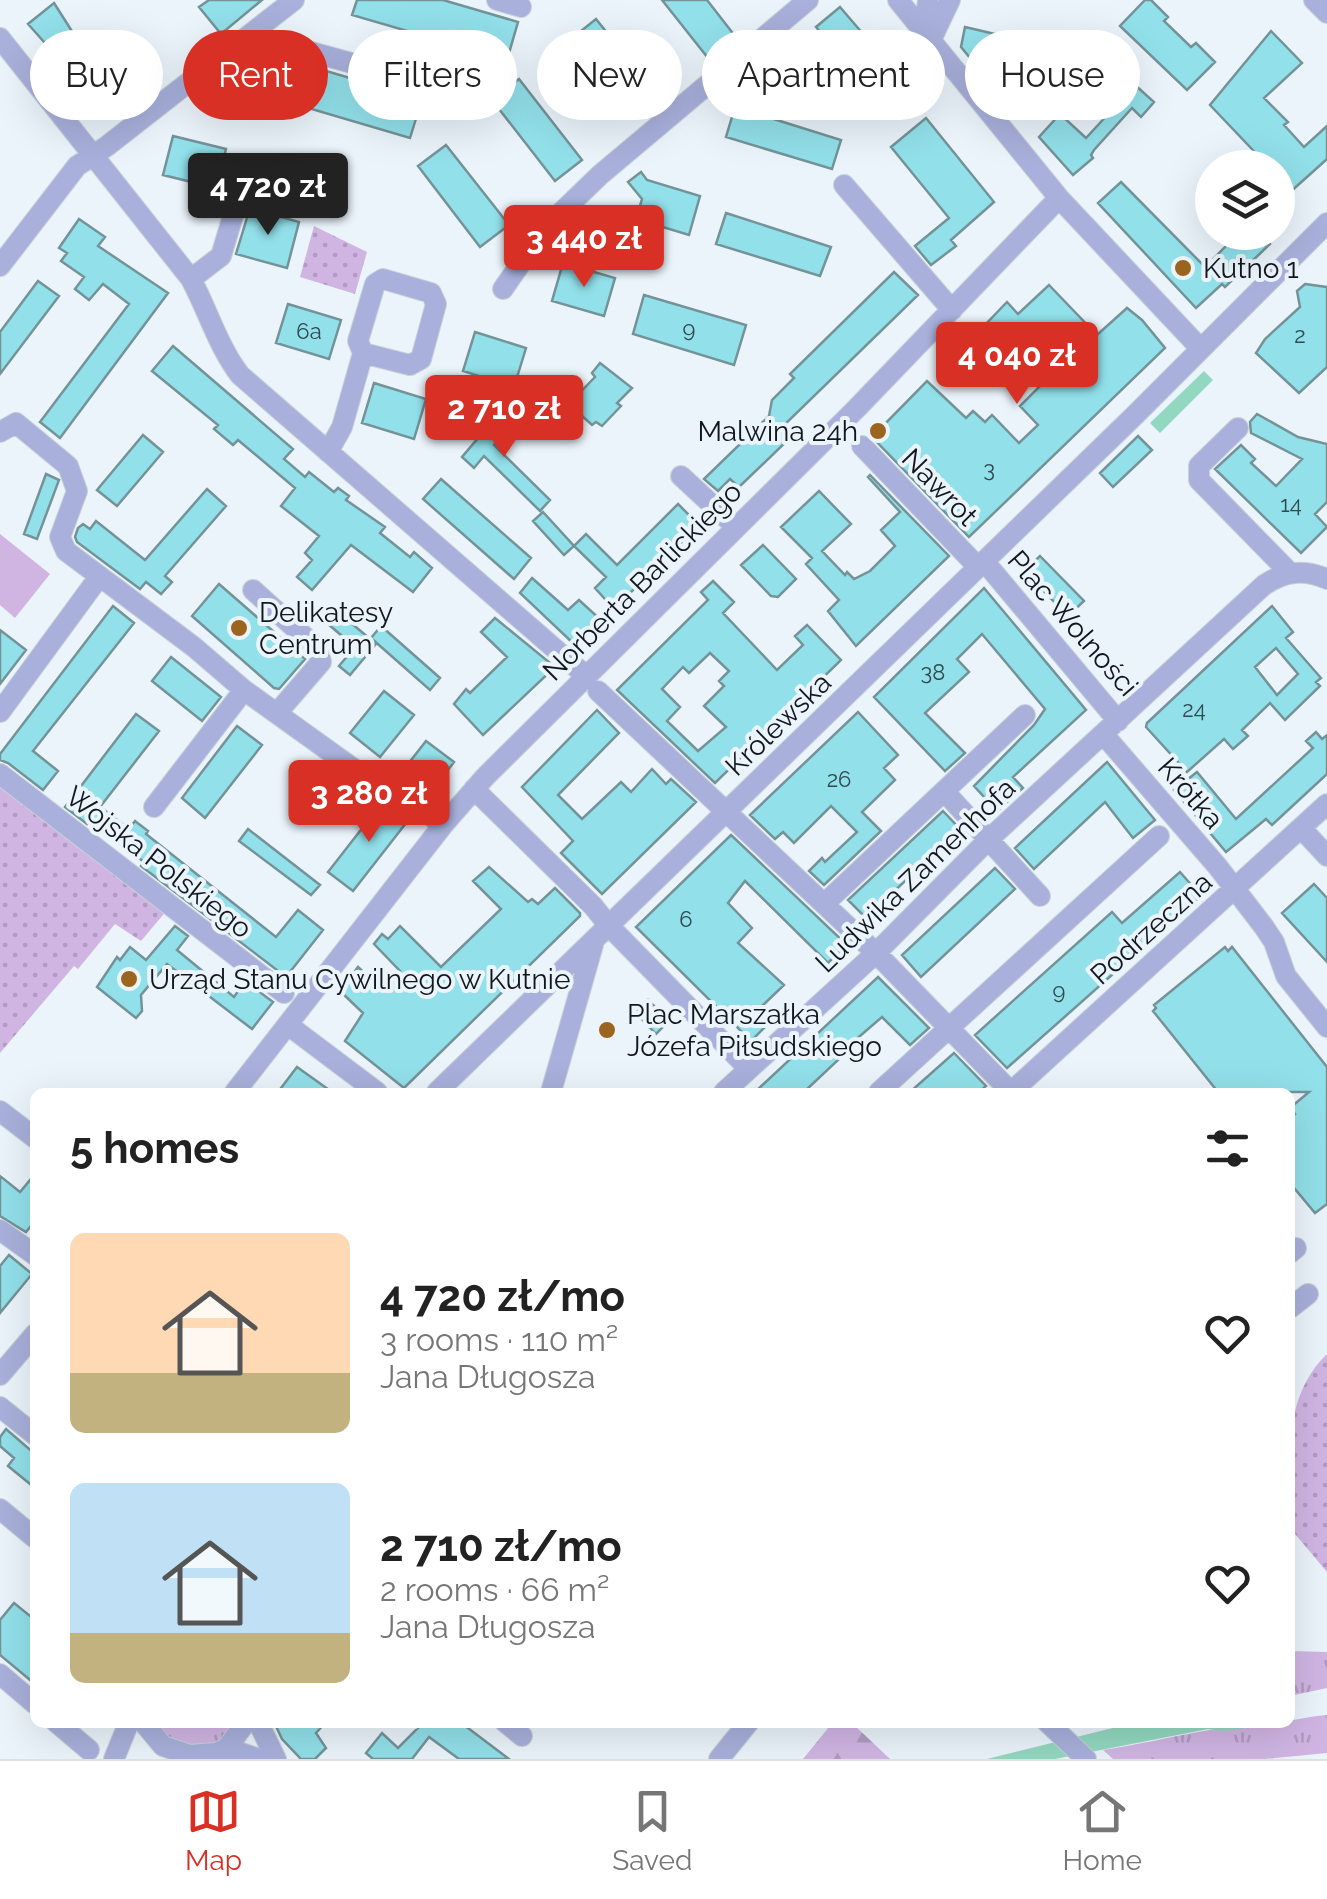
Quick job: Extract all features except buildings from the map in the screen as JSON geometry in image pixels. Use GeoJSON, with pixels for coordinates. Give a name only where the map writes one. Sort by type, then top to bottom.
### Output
{"type":"FeatureCollection","features":[{"type":"Feature","properties":{"kind":"street"},"geometry":{"type":"LineString","coordinates":[[256,30],[294,0]]}},
{"type":"Feature","properties":{"kind":"street"},"geometry":{"type":"LineString","coordinates":[[498,0],[521,7]]}},
{"type":"Feature","properties":{"kind":"street"},"geometry":{"type":"LineString","coordinates":[[503,289],[546,228],[608,168],[808,0]]}},
{"type":"Feature","properties":{"kind":"street"},"geometry":{"type":"LineString","coordinates":[[898,0],[923,30]]}},
{"type":"Feature","properties":{"kind":"street"},"geometry":{"type":"LineString","coordinates":[[928,0],[928,30]]}},
{"type":"Feature","properties":{"kind":"street"},"geometry":{"type":"LineString","coordinates":[[932,30],[950,0]]}},
{"type":"Feature","properties":{"kind":"street"},"geometry":{"type":"LineString","coordinates":[[1314,0],[1327,13]]}},
{"type":"Feature","properties":{"kind":"street"},"geometry":{"type":"LineString","coordinates":[[0,38],[191,279],[224,354],[240,375],[592,683],[876,953],[1007,1088]]}},
{"type":"Feature","properties":{"kind":"street"},"geometry":{"type":"LineString","coordinates":[[945,57],[1059,198],[1200,348]]}},
{"type":"Feature","properties":{"kind":"street"},"geometry":{"type":"LineString","coordinates":[[0,266],[77,166],[183,86]]}},
{"type":"Feature","properties":{"kind":"street"},"geometry":{"type":"LineString","coordinates":[[844,185],[952,310]]}},
{"type":"Feature","properties":{"kind":"street","name":"Norberta Barlickiego"},"geometry":{"type":"LineString","coordinates":[[238,1088],[474,789],[592,683],[735,526],[824,442],[1059,198]]}},
{"type":"Feature","properties":{"kind":"street"},"geometry":{"type":"LineString","coordinates":[[191,279],[220,256],[238,199]]}},
{"type":"Feature","properties":{"kind":"street","name":"Plac Wolności"},"geometry":{"type":"LineString","coordinates":[[1290,573],[1264,585],[1111,728],[981,564],[1327,223]]}},
{"type":"Feature","properties":{"kind":"street"},"geometry":{"type":"LineString","coordinates":[[328,452],[342,427],[364,353],[358,341],[375,284],[384,279],[431,294],[436,304],[420,359],[410,366],[364,353]]}},
{"type":"Feature","properties":{"kind":"street"},"geometry":{"type":"LineString","coordinates":[[0,432],[16,422],[68,466],[77,491],[60,537],[66,550],[244,690],[368,779],[386,781],[443,824]]}},
{"type":"Feature","properties":{"kind":"street"},"geometry":{"type":"LineString","coordinates":[[1238,428],[1199,466],[1200,480],[1290,573],[1325,575]]}},
{"type":"Feature","properties":{"kind":"street","name":"Nawrot"},"geometry":{"type":"LineString","coordinates":[[862,446],[981,564]]}},
{"type":"Feature","properties":{"kind":"street"},"geometry":{"type":"LineString","coordinates":[[681,476],[735,526]]}},
{"type":"Feature","properties":{"kind":"street","name":"Królewska"},"geometry":{"type":"LineString","coordinates":[[602,934],[981,564]]}},
{"type":"Feature","properties":{"kind":"street"},"geometry":{"type":"LineString","coordinates":[[0,712],[99,577]]}},
{"type":"Feature","properties":{"kind":"street"},"geometry":{"type":"LineString","coordinates":[[253,590],[321,655],[321,662],[277,713]]}},
{"type":"Feature","properties":{"kind":"street"},"geometry":{"type":"LineString","coordinates":[[154,807],[244,690]]}},
{"type":"Feature","properties":{"kind":"street"},"geometry":{"type":"LineString","coordinates":[[824,904],[1024,714]]}},
{"type":"Feature","properties":{"kind":"street","name":"Ludwika Zamenhofa"},"geometry":{"type":"LineString","coordinates":[[750,1069],[876,953],[989,839],[1111,728]]}},
{"type":"Feature","properties":{"kind":"street","name":"Krótka"},"geometry":{"type":"LineString","coordinates":[[1111,728],[1274,942],[1286,976],[1327,1027]]}},
{"type":"Feature","properties":{"kind":"street","name":"Wojska Polskiego"},"geometry":{"type":"LineString","coordinates":[[0,774],[284,993]]}},
{"type":"Feature","properties":{"kind":"street"},"geometry":{"type":"LineString","coordinates":[[474,789],[593,906],[602,934],[750,1069],[729,1088]]}},
{"type":"Feature","properties":{"kind":"street"},"geometry":{"type":"LineString","coordinates":[[944,791],[1040,896]]}},
{"type":"Feature","properties":{"kind":"street","name":"Podrzeczna"},"geometry":{"type":"LineString","coordinates":[[1015,1088],[1327,804]]}},
{"type":"Feature","properties":{"kind":"street"},"geometry":{"type":"LineString","coordinates":[[1301,828],[1327,856]]}},
{"type":"Feature","properties":{"kind":"street"},"geometry":{"type":"LineString","coordinates":[[884,1088],[1159,836]]}},
{"type":"Feature","properties":{"kind":"street"},"geometry":{"type":"LineString","coordinates":[[441,1088],[602,934]]}},
{"type":"Feature","properties":{"kind":"street"},"geometry":{"type":"LineString","coordinates":[[552,1088],[602,934]]}},
{"type":"Feature","properties":{"kind":"street"},"geometry":{"type":"LineString","coordinates":[[288,1025],[372,1088]]}},
{"type":"Feature","properties":{"kind":"street"},"geometry":{"type":"LineString","coordinates":[[0,1110],[30,1134]]}},
{"type":"Feature","properties":{"kind":"street"},"geometry":{"type":"LineString","coordinates":[[0,1230],[30,1251]]}},
{"type":"Feature","properties":{"kind":"street"},"geometry":{"type":"LineString","coordinates":[[1295,1304],[1308,1294]]}},
{"type":"Feature","properties":{"kind":"street"},"geometry":{"type":"LineString","coordinates":[[0,1375],[30,1340]]}},
{"type":"Feature","properties":{"kind":"street"},"geometry":{"type":"LineString","coordinates":[[0,1407],[30,1431]]}},
{"type":"Feature","properties":{"kind":"street"},"geometry":{"type":"LineString","coordinates":[[0,1510],[30,1534]]}},
{"type":"Feature","properties":{"kind":"street"},"geometry":{"type":"LineString","coordinates":[[0,1674],[30,1700]]}},
{"type":"Feature","properties":{"kind":"street"},"geometry":{"type":"LineString","coordinates":[[63,1728],[89,1750]]}},
{"type":"Feature","properties":{"kind":"street"},"geometry":{"type":"LineString","coordinates":[[114,1759],[127,1728]]}},
{"type":"Feature","properties":{"kind":"street"},"geometry":{"type":"LineString","coordinates":[[147,1728],[166,1754],[258,1759]]}},
{"type":"Feature","properties":{"kind":"street"},"geometry":{"type":"LineString","coordinates":[[219,1754],[241,1728]]}},
{"type":"Feature","properties":{"kind":"street"},"geometry":{"type":"LineString","coordinates":[[261,1728],[276,1759]]}},
{"type":"Feature","properties":{"kind":"street"},"geometry":{"type":"LineString","coordinates":[[719,1759],[743,1728]]}},
{"type":"Feature","properties":{"kind":"street"},"geometry":{"type":"LineString","coordinates":[[1054,1728],[1086,1759]]}},
{"type":"Feature","properties":{"kind":"green space"},"geometry":{"type":"Polygon","coordinates":[[[314,226],[367,252],[355,294],[300,277],[314,226]]]}},
{"type":"Feature","properties":{"kind":"green space"},"geometry":{"type":"Polygon","coordinates":[[[0,534],[50,574],[15,618],[0,605],[0,534]]]}},
{"type":"Feature","properties":{"kind":"green space"},"geometry":{"type":"Polygon","coordinates":[[[0,779],[168,909],[141,941],[115,924],[0,1053],[0,779]]]}},
{"type":"Feature","properties":{"kind":"green space"},"geometry":{"type":"Polygon","coordinates":[[[1327,1354],[1327,1572],[1295,1534],[1295,1413],[1312,1372],[1327,1354]]]}},
{"type":"Feature","properties":{"kind":"green space"},"geometry":{"type":"Polygon","coordinates":[[[1295,1651],[1327,1652],[1327,1688],[1295,1695],[1295,1651]]]}},
{"type":"Feature","properties":{"kind":"green space"},"geometry":{"type":"Polygon","coordinates":[[[1327,1715],[1327,1753],[1265,1759],[1113,1759],[1103,1750],[1211,1730],[1295,1728],[1295,1720],[1327,1715]]]}},
{"type":"Feature","properties":{"kind":"green space"},"geometry":{"type":"Polygon","coordinates":[[[156,1728],[234,1728],[218,1742],[195,1747],[156,1728]]]}},
{"type":"Feature","properties":{"kind":"green space"},"geometry":{"type":"Polygon","coordinates":[[[828,1728],[857,1728],[890,1759],[803,1759],[828,1728]]]}},
{"type":"Feature","properties":{"kind":"shaded area"},"geometry":{"type":"Polygon","coordinates":[[[1204,371],[1213,380],[1160,433],[1150,423],[1204,371]]]}},
{"type":"Feature","properties":{"kind":"shaded area"},"geometry":{"type":"Polygon","coordinates":[[[1113,1728],[1245,1728],[1208,1729],[1055,1759],[987,1759],[1113,1728]]]}},
{"type":"Feature","properties":{"kind":"place","name":"Kutno 1"},"geometry":{"type":"Point","coordinates":[1183,268]}},
{"type":"Feature","properties":{"kind":"place","name":"Malwina 24h"},"geometry":{"type":"Point","coordinates":[878,431]}},
{"type":"Feature","properties":{"kind":"place","name":"Delikatesy Centrum"},"geometry":{"type":"Point","coordinates":[239,628]}},
{"type":"Feature","properties":{"kind":"place","name":"Urząd Stanu Cywilnego w Kutnie"},"geometry":{"type":"Point","coordinates":[129,979]}},
{"type":"Feature","properties":{"kind":"place","name":"Plac Marszałka Józefa Piłsudskiego"},"geometry":{"type":"Point","coordinates":[607,1030]}}]}
